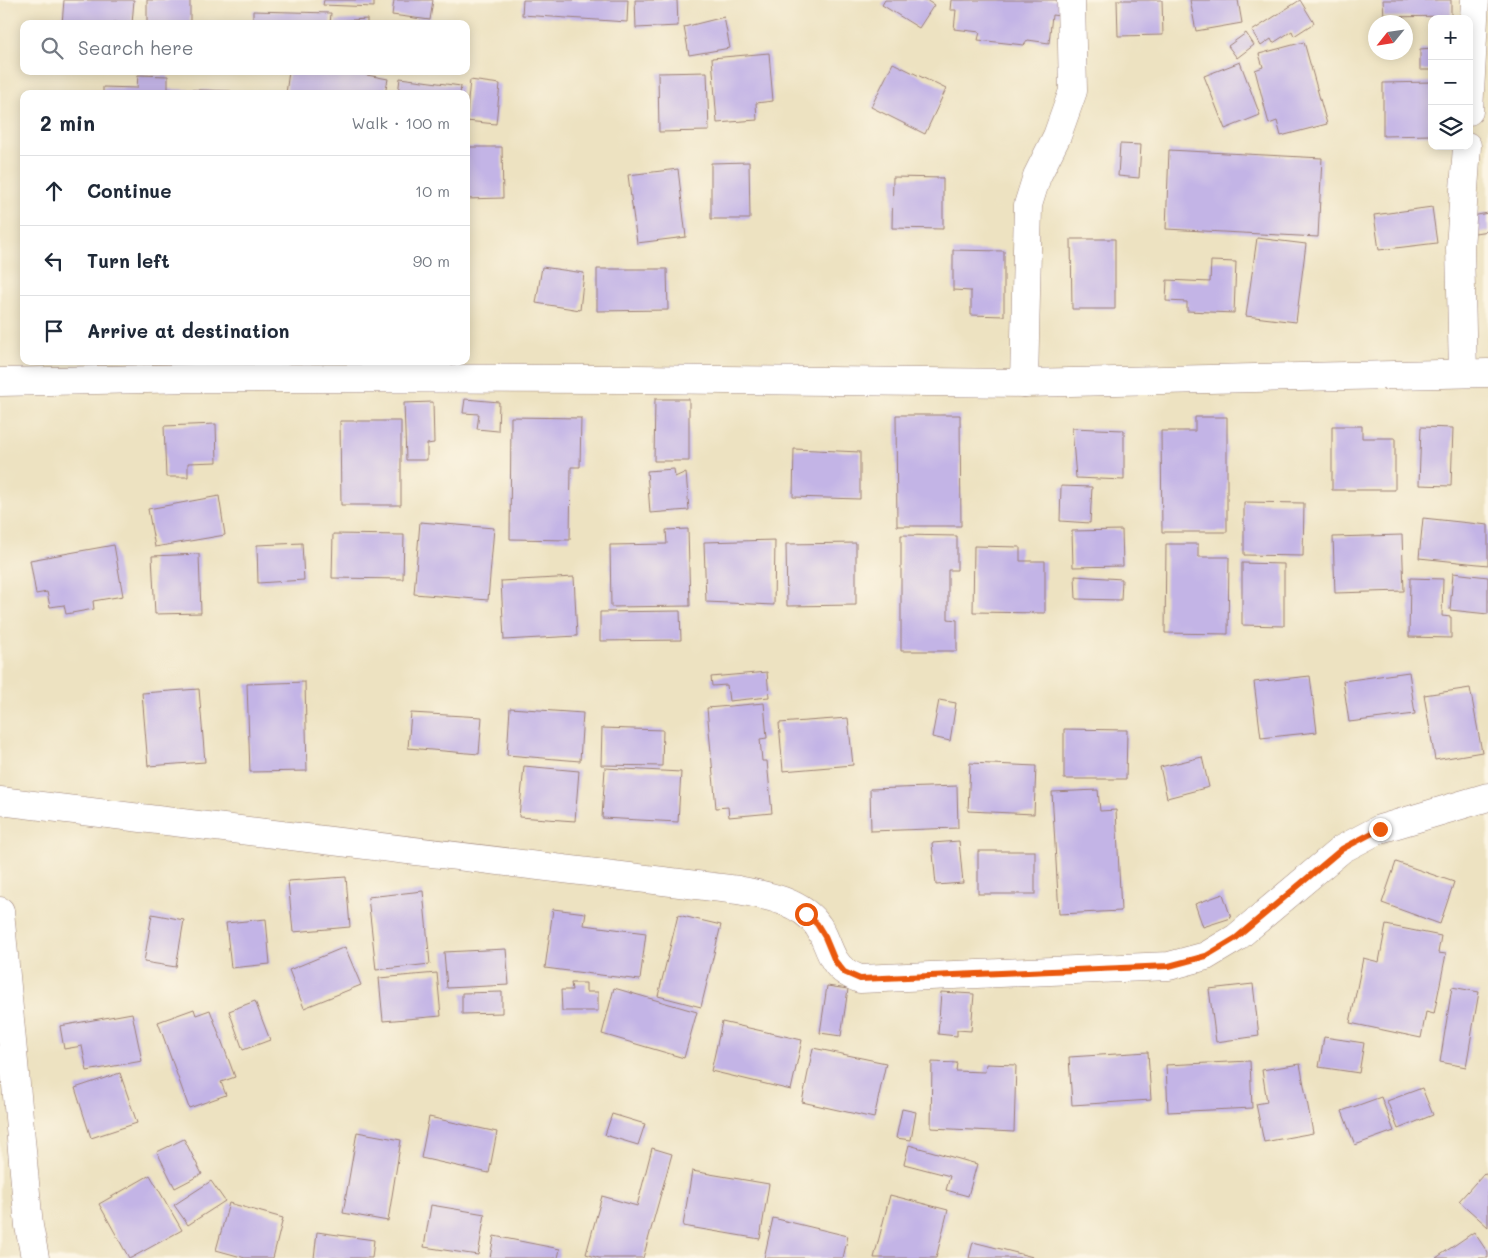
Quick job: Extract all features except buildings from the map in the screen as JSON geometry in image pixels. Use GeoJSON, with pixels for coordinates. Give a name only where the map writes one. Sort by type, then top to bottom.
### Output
{"type":"FeatureCollection","features":[{"type":"Feature","properties":{"kind":"street"},"geometry":{"type":"LineString","coordinates":[[1024,383],[1028,205],[1037,176],[1058,136],[1073,91],[1071,0]]}},
{"type":"Feature","properties":{"kind":"street"},"geometry":{"type":"LineString","coordinates":[[1469,105],[1475,0]]}},
{"type":"Feature","properties":{"kind":"street"},"geometry":{"type":"LineString","coordinates":[[0,382],[215,378],[644,379],[1024,383],[1475,373],[1460,248],[1467,150]]}},
{"type":"Feature","properties":{"kind":"street"},"geometry":{"type":"LineString","coordinates":[[0,801],[738,890],[770,896],[778,898],[806,914],[817,924],[825,937],[835,961],[844,972],[860,979],[1169,966],[1206,956],[1236,938],[1342,849],[1380,829],[1488,797]]}},
{"type":"Feature","properties":{"kind":"street"},"geometry":{"type":"LineString","coordinates":[[0,911],[29,1226],[35,1258]]}},
{"type":"Feature","properties":{"kind":"route"},"geometry":{"type":"LineString","coordinates":[[806,914],[817,924],[825,937],[835,961],[844,972],[860,979],[1169,966],[1206,956],[1236,938],[1342,849],[1380,829]]}}]}
